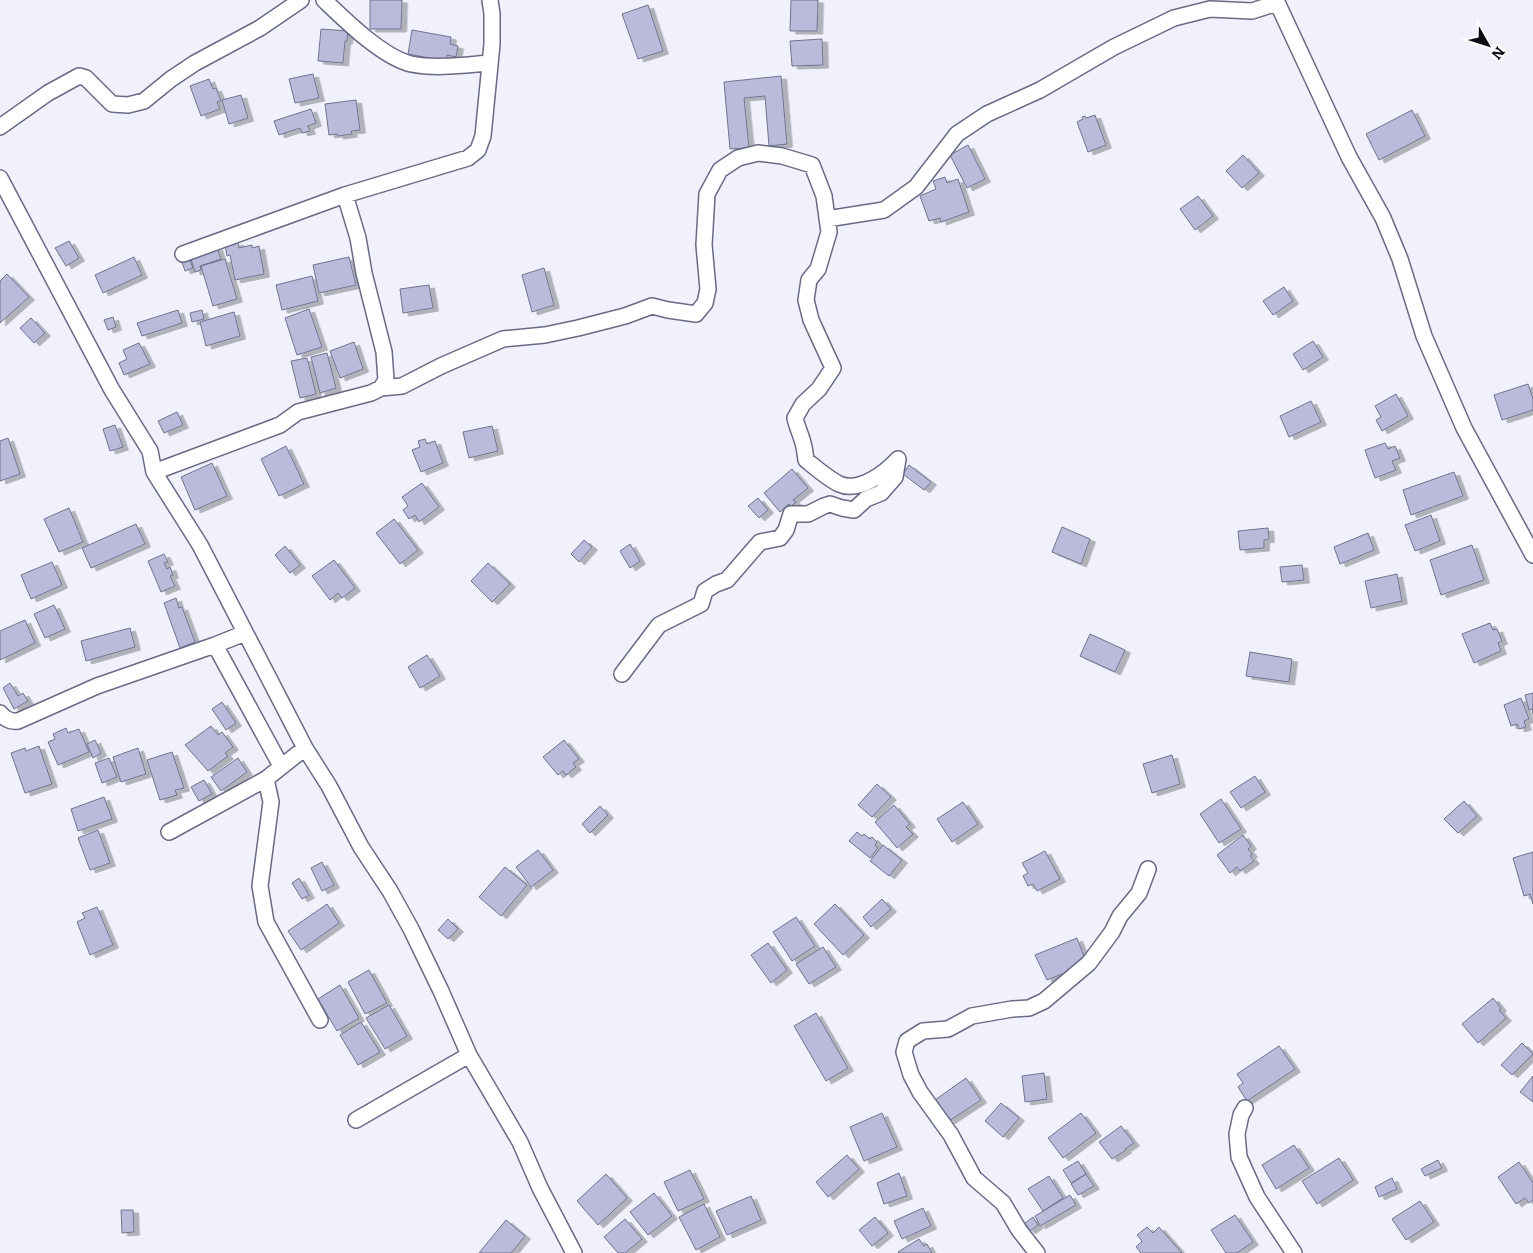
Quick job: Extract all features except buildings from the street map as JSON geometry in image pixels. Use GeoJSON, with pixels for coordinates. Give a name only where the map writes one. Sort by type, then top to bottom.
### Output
{"type":"FeatureCollection","features":[{"type":"Feature","properties":{"kind":"street"},"geometry":{"type":"LineString","coordinates":[[0,128],[48,93],[80,76],[86,78],[112,104],[128,105],[144,100],[195,63],[260,28],[301,0]]}},
{"type":"Feature","properties":{"kind":"street"},"geometry":{"type":"LineString","coordinates":[[324,0],[388,54],[410,64],[436,66],[489,63]]}},
{"type":"Feature","properties":{"kind":"street"},"geometry":{"type":"LineString","coordinates":[[183,254],[345,195],[468,158],[478,150],[483,136],[492,44],[490,0]]}},
{"type":"Feature","properties":{"kind":"street"},"geometry":{"type":"LineString","coordinates":[[827,219],[884,210],[916,187],[957,134],[987,114],[1040,90],[1114,47],[1174,18],[1210,9],[1252,11],[1276,2],[1350,157],[1383,218],[1400,259],[1424,336],[1464,428],[1533,555]]}},
{"type":"Feature","properties":{"kind":"street"},"geometry":{"type":"LineString","coordinates":[[154,472],[280,426],[298,412],[371,393],[381,388],[402,386],[441,366],[503,339],[578,328],[625,316],[652,306],[696,314],[705,303],[708,289],[704,245],[707,194],[720,170],[738,158],[758,153],[782,156],[812,165],[824,196],[829,232],[818,269],[809,280],[806,300],[811,320],[833,368],[819,389],[803,404],[795,418],[803,443],[804,455],[806,460],[840,484],[851,486],[865,483],[890,468],[898,459],[895,477],[881,493],[866,499],[854,510],[830,504],[808,514],[791,514],[786,530],[780,538],[760,542],[727,580],[705,591],[701,604],[660,625],[622,674]]}},
{"type":"Feature","properties":{"kind":"street"},"geometry":{"type":"LineString","coordinates":[[0,178],[112,390],[150,451],[154,472],[200,545],[305,748],[329,786],[361,847],[390,891],[411,929],[441,991],[468,1055],[520,1142],[540,1188],[574,1253]]}},
{"type":"Feature","properties":{"kind":"street"},"geometry":{"type":"LineString","coordinates":[[345,195],[358,238],[364,272],[384,352],[386,380],[381,388]]}},
{"type":"Feature","properties":{"kind":"street"},"geometry":{"type":"LineString","coordinates":[[0,713],[4,718],[12,722],[18,721],[97,686],[215,646],[245,633]]}},
{"type":"Feature","properties":{"kind":"street"},"geometry":{"type":"LineString","coordinates":[[215,646],[281,766]]}},
{"type":"Feature","properties":{"kind":"street"},"geometry":{"type":"LineString","coordinates":[[169,832],[266,779],[305,748]]}},
{"type":"Feature","properties":{"kind":"street"},"geometry":{"type":"LineString","coordinates":[[266,779],[271,802],[260,886],[266,922],[320,1020]]}},
{"type":"Feature","properties":{"kind":"street"},"geometry":{"type":"LineString","coordinates":[[1036,1253],[1019,1230],[1003,1202],[974,1178],[950,1135],[920,1092],[911,1074],[904,1052],[907,1041],[923,1031],[948,1029],[972,1016],[1029,1008],[1044,1001],[1089,963],[1112,932],[1120,916],[1139,893],[1148,869]]}},
{"type":"Feature","properties":{"kind":"street"},"geometry":{"type":"LineString","coordinates":[[356,1120],[468,1055]]}},
{"type":"Feature","properties":{"kind":"street"},"geometry":{"type":"LineString","coordinates":[[1245,1108],[1241,1115],[1237,1134],[1239,1157],[1257,1197],[1294,1253]]}}]}
